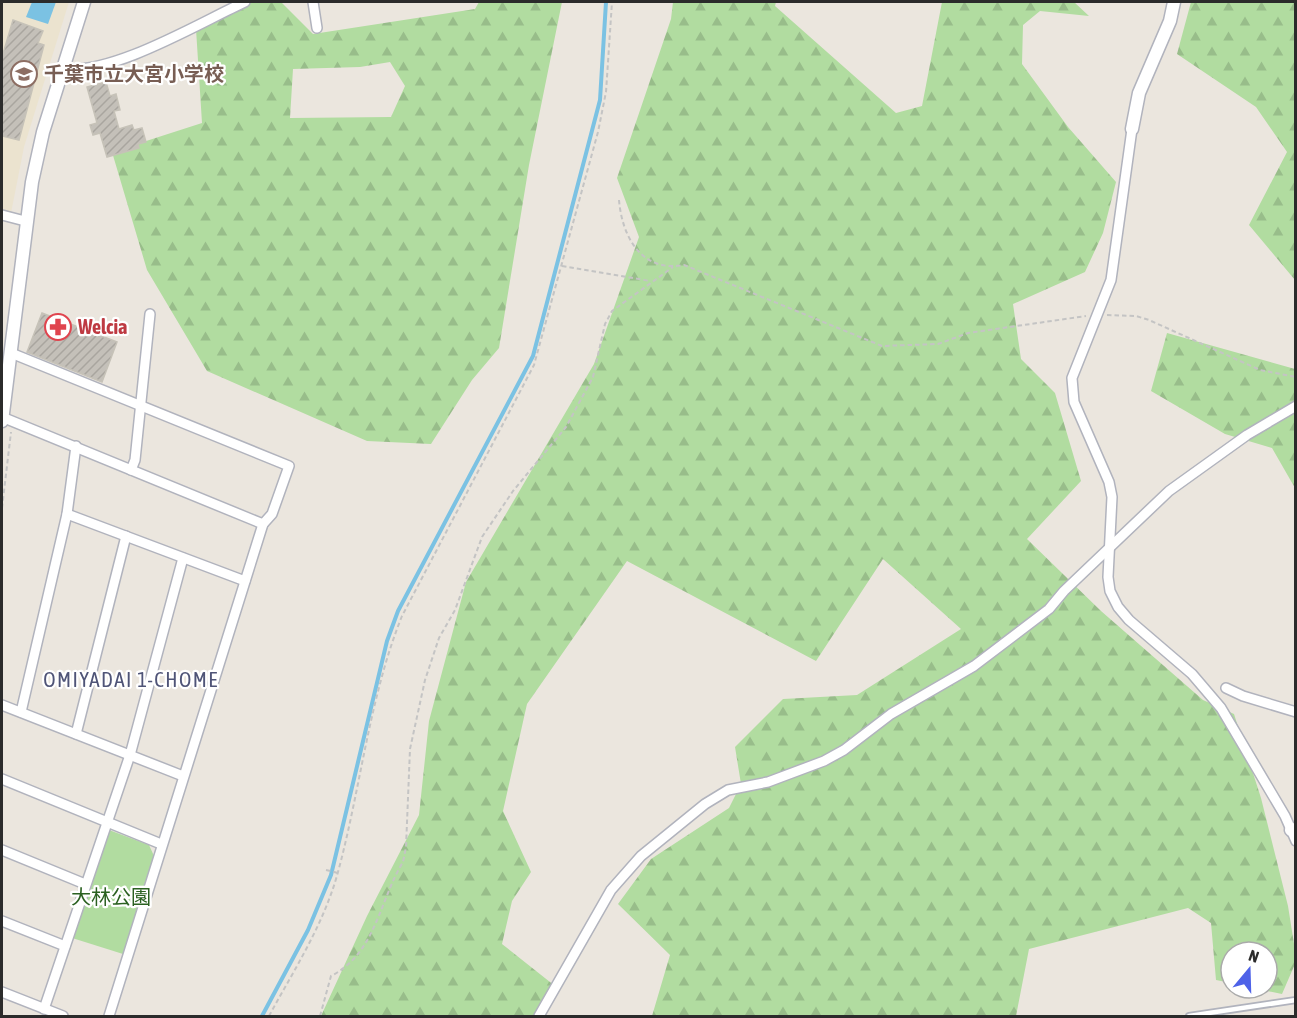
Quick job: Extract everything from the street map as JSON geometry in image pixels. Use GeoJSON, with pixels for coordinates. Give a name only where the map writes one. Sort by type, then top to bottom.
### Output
{"type":"FeatureCollection","features":[{"type":"Feature","properties":{"kind":"street"},"geometry":{"type":"LineString","coordinates":[[84,2],[43,132],[25,221],[2,418],[263,524]]}},
{"type":"Feature","properties":{"kind":"street"},"geometry":{"type":"LineString","coordinates":[[63,69],[86,69],[128,57],[244,2]]}},
{"type":"Feature","properties":{"kind":"street"},"geometry":{"type":"LineString","coordinates":[[313,2],[317,28]]}},
{"type":"Feature","properties":{"kind":"street"},"geometry":{"type":"LineString","coordinates":[[1174,2],[1170,21],[1140,93],[1118,219],[1115,260],[1098,314],[1076,365],[1072,389],[1074,402],[1109,482],[1112,497],[1108,577],[1118,607],[1192,674],[1221,708],[1294,833]]}},
{"type":"Feature","properties":{"kind":"street"},"geometry":{"type":"LineString","coordinates":[[2,214],[25,221]]}},
{"type":"Feature","properties":{"kind":"street"},"geometry":{"type":"LineString","coordinates":[[131,470],[141,405],[150,314]]}},
{"type":"Feature","properties":{"kind":"street"},"geometry":{"type":"LineString","coordinates":[[11,353],[290,466],[272,514],[263,524],[161,844],[109,1017]]}},
{"type":"Feature","properties":{"kind":"street"},"geometry":{"type":"LineString","coordinates":[[539,1017],[611,890],[623,874],[705,804],[739,786],[768,782],[824,761],[844,750],[891,714],[974,666],[1049,609],[1110,546],[1169,491],[1247,435],[1296,406]]}},
{"type":"Feature","properties":{"kind":"street"},"geometry":{"type":"LineString","coordinates":[[21,712],[67,514],[76,447]]}},
{"type":"Feature","properties":{"kind":"street"},"geometry":{"type":"LineString","coordinates":[[67,514],[245,581]]}},
{"type":"Feature","properties":{"kind":"street"},"geometry":{"type":"LineString","coordinates":[[75,734],[126,536]]}},
{"type":"Feature","properties":{"kind":"street"},"geometry":{"type":"LineString","coordinates":[[44,1009],[130,755],[183,558]]}},
{"type":"Feature","properties":{"kind":"street"},"geometry":{"type":"LineString","coordinates":[[1226,688],[1243,696],[1296,712]]}},
{"type":"Feature","properties":{"kind":"street"},"geometry":{"type":"LineString","coordinates":[[2,705],[183,776]]}},
{"type":"Feature","properties":{"kind":"street"},"geometry":{"type":"LineString","coordinates":[[2,779],[161,844]]}},
{"type":"Feature","properties":{"kind":"street"},"geometry":{"type":"LineString","coordinates":[[2,850],[85,885]]}},
{"type":"Feature","properties":{"kind":"street"},"geometry":{"type":"LineString","coordinates":[[2,921],[65,946]]}},
{"type":"Feature","properties":{"kind":"street"},"geometry":{"type":"LineString","coordinates":[[2,992],[63,1017]]}},
{"type":"Feature","properties":{"kind":"lane"},"geometry":{"type":"LineString","coordinates":[[1189,1017],[1296,1000]]}},
{"type":"Feature","properties":{"kind":"path"},"geometry":{"type":"LineString","coordinates":[[269,1017],[318,925],[338,873],[389,648],[425,568],[534,365],[598,132],[606,92],[612,2]]}},
{"type":"Feature","properties":{"kind":"path"},"geometry":{"type":"LineString","coordinates":[[619,200],[621,223],[640,255],[673,267]]}},
{"type":"Feature","properties":{"kind":"path"},"geometry":{"type":"LineString","coordinates":[[320,1017],[331,976],[345,969],[362,952],[403,862],[406,846],[411,749],[425,680],[439,638],[454,610],[482,537],[513,490],[566,427],[593,377],[608,316],[618,305],[650,281],[673,267],[684,265],[882,346],[938,344],[968,333],[1098,314],[1136,316],[1260,370],[1296,377]]}},
{"type":"Feature","properties":{"kind":"path"},"geometry":{"type":"LineString","coordinates":[[562,266],[650,281]]}},
{"type":"Feature","properties":{"kind":"path"},"geometry":{"type":"LineString","coordinates":[[2,508],[11,432]]}},
{"type":"Feature","properties":{"kind":"path"},"geometry":{"type":"LineString","coordinates":[[326,870],[338,873]]}},
{"type":"Feature","properties":{"kind":"shaded area","name":"千葉市立大宮小学校"},"geometry":{"type":"Polygon","coordinates":[[[2,2],[69,2],[24,147],[11,213],[2,211],[2,2]]]}},
{"type":"Feature","properties":{"kind":"green space"},"geometry":{"type":"Polygon","coordinates":[[[251,2],[281,2],[313,34],[475,9],[479,2],[562,2],[529,165],[499,348],[472,380],[431,444],[367,441],[207,371],[147,270],[112,152],[202,123],[196,29],[251,2]],[[390,62],[360,67],[293,69],[290,118],[391,117],[405,86],[390,62]]]}},
{"type":"Feature","properties":{"kind":"green space"},"geometry":{"type":"Polygon","coordinates":[[[673,2],[776,2],[775,6],[896,113],[922,106],[942,2],[1074,2],[1089,16],[1040,11],[1023,25],[1022,64],[1068,127],[1116,182],[1103,233],[1085,272],[1013,304],[1021,359],[1055,393],[1081,481],[1027,539],[1101,611],[1203,700],[1234,714],[1261,798],[1288,906],[1295,964],[1282,994],[1279,993],[1279,940],[1219,940],[1219,981],[1216,980],[1211,923],[1188,908],[1029,949],[1016,1016],[652,1016],[670,955],[618,904],[651,859],[729,808],[741,784],[735,747],[783,699],[857,695],[961,629],[883,559],[816,661],[627,561],[527,704],[503,811],[531,872],[512,901],[502,944],[555,986],[543,1016],[321,1016],[367,916],[419,815],[429,721],[466,582],[594,364],[639,237],[617,178],[671,19],[673,2]]]}},
{"type":"Feature","properties":{"kind":"green space"},"geometry":{"type":"Polygon","coordinates":[[[1191,2],[1295,2],[1295,280],[1249,225],[1287,152],[1256,107],[1177,54],[1191,2]]]}},
{"type":"Feature","properties":{"kind":"green space"},"geometry":{"type":"Polygon","coordinates":[[[1167,333],[1295,369],[1295,488],[1272,448],[1225,434],[1151,391],[1167,333]]]}},
{"type":"Feature","properties":{"kind":"green space","name":"大林公園"},"geometry":{"type":"Polygon","coordinates":[[[109,830],[149,845],[154,856],[123,954],[69,937],[104,833],[109,830]]]}},
{"type":"Feature","properties":{"kind":"water"},"geometry":{"type":"Polygon","coordinates":[[[32,2],[56,2],[48,24],[26,17],[32,2]]]}},
{"type":"Feature","properties":{"kind":"building"},"geometry":{"type":"Polygon","coordinates":[[[13,20],[43,31],[38,43],[44,45],[19,140],[2,136],[2,57],[13,20]]]}},
{"type":"Feature","properties":{"kind":"building"},"geometry":{"type":"Polygon","coordinates":[[[106,82],[110,96],[116,94],[120,110],[114,111],[119,129],[132,125],[134,130],[142,128],[146,142],[138,144],[139,148],[107,157],[100,133],[93,135],[90,125],[97,123],[87,87],[106,82]]]}},
{"type":"Feature","properties":{"kind":"building"},"geometry":{"type":"Polygon","coordinates":[[[42,313],[117,342],[102,382],[27,352],[42,313]]]}},
{"type":"Feature","properties":{"kind":"waterway"},"geometry":{"type":"LineString","coordinates":[[262,1016],[308,930],[331,875],[387,641],[398,611],[533,356],[600,100],[606,2]]}},
{"type":"Feature","properties":{"kind":"place","name":"千葉市立大宮小学校"},"geometry":{"type":"Point","coordinates":[24,74]}},
{"type":"Feature","properties":{"kind":"place","name":"Welcia"},"geometry":{"type":"Point","coordinates":[58,327]}},
{"type":"Feature","properties":{"kind":"district","name":"OMIYADAI 1-CHOME"},"geometry":{"type":"Point","coordinates":[131,680]}}]}
